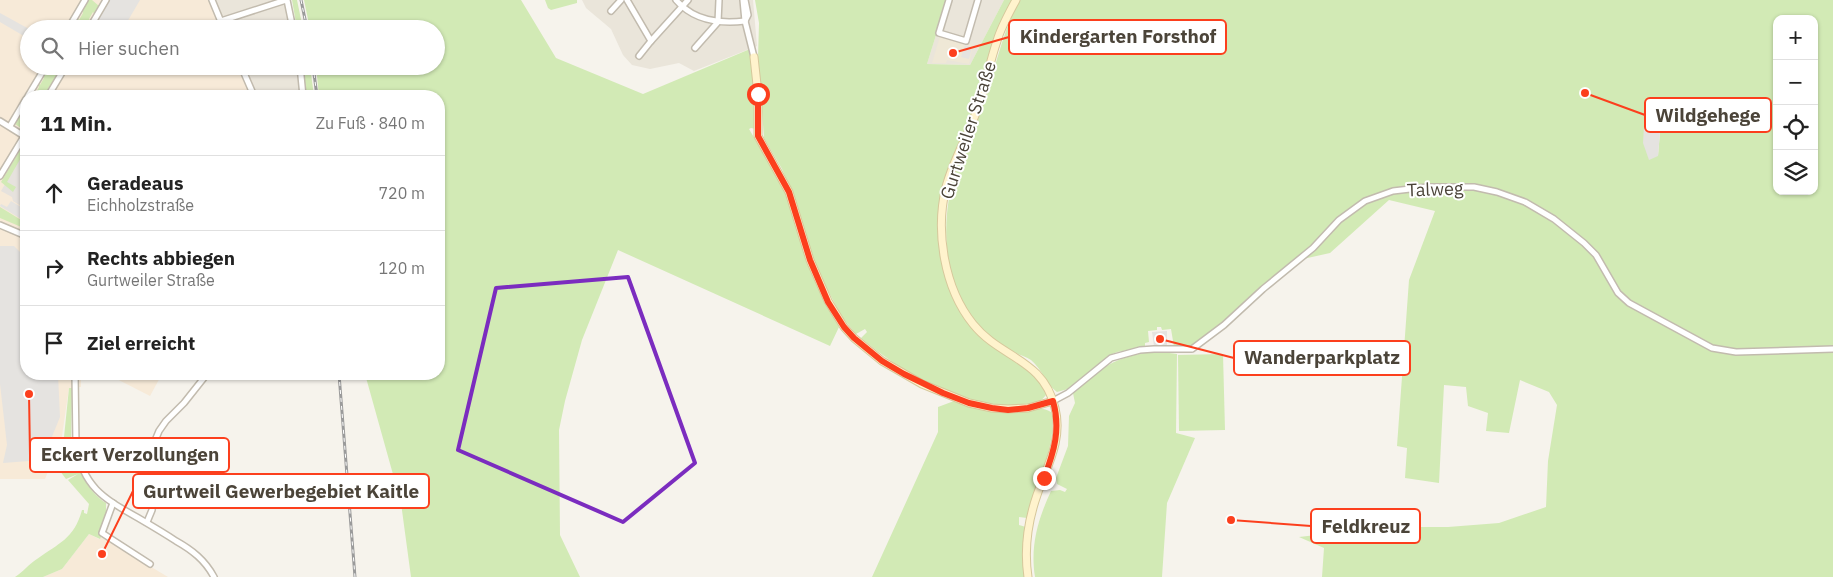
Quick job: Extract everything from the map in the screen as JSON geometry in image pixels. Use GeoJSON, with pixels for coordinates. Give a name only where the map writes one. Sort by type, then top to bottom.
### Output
{"type":"FeatureCollection","features":[{"type":"Feature","properties":{"kind":"main road","name":"Gurtweiler Straße"},"geometry":{"type":"LineString","coordinates":[[1016,0],[997,40],[978,109],[946,187],[943,208],[944,254],[949,275],[956,294],[972,323],[983,335],[1030,367],[1046,384],[1053,401],[1057,434],[1054,452],[1037,494],[1029,523],[1026,546],[1028,577]]}},
{"type":"Feature","properties":{"kind":"main road"},"geometry":{"type":"LineString","coordinates":[[754,56],[758,94],[758,136],[789,192],[810,260],[828,302],[844,327],[868,350],[896,370],[922,384],[969,403],[1008,410],[1028,408],[1053,401]]}},
{"type":"Feature","properties":{"kind":"street"},"geometry":{"type":"LineString","coordinates":[[73,20],[85,0]]}},
{"type":"Feature","properties":{"kind":"street"},"geometry":{"type":"LineString","coordinates":[[212,0],[220,20]]}},
{"type":"Feature","properties":{"kind":"street"},"geometry":{"type":"LineString","coordinates":[[223,20],[286,0],[291,20]]}},
{"type":"Feature","properties":{"kind":"street"},"geometry":{"type":"LineString","coordinates":[[612,10],[621,0]]}},
{"type":"Feature","properties":{"kind":"street"},"geometry":{"type":"LineString","coordinates":[[627,0],[651,41]]}},
{"type":"Feature","properties":{"kind":"street"},"geometry":{"type":"LineString","coordinates":[[676,0],[682,7],[707,21],[745,21]]}},
{"type":"Feature","properties":{"kind":"street"},"geometry":{"type":"LineString","coordinates":[[638,56],[688,0]]}},
{"type":"Feature","properties":{"kind":"street"},"geometry":{"type":"LineString","coordinates":[[695,48],[718,22],[719,0]]}},
{"type":"Feature","properties":{"kind":"street"},"geometry":{"type":"LineString","coordinates":[[744,0],[748,15],[745,21],[754,56]]}},
{"type":"Feature","properties":{"kind":"street"},"geometry":{"type":"LineString","coordinates":[[949,0],[939,34],[966,41],[978,0]]}},
{"type":"Feature","properties":{"kind":"street"},"geometry":{"type":"LineString","coordinates":[[94,20],[103,1]]}},
{"type":"Feature","properties":{"kind":"street"},"geometry":{"type":"LineString","coordinates":[[32,90],[41,75]]}},
{"type":"Feature","properties":{"kind":"street"},"geometry":{"type":"LineString","coordinates":[[51,90],[60,75]]}},
{"type":"Feature","properties":{"kind":"street"},"geometry":{"type":"LineString","coordinates":[[245,75],[251,90]]}},
{"type":"Feature","properties":{"kind":"street"},"geometry":{"type":"LineString","coordinates":[[301,75],[302,90]]}},
{"type":"Feature","properties":{"kind":"street"},"geometry":{"type":"LineString","coordinates":[[10,126],[20,110]]}},
{"type":"Feature","properties":{"kind":"street"},"geometry":{"type":"LineString","coordinates":[[0,121],[20,132]]}},
{"type":"Feature","properties":{"kind":"street"},"geometry":{"type":"LineString","coordinates":[[0,176],[20,143]]}},
{"type":"Feature","properties":{"kind":"street","name":"Talweg"},"geometry":{"type":"LineString","coordinates":[[1053,401],[1068,393],[1111,358],[1140,350],[1192,350],[1314,248],[1339,220],[1352,210],[1365,202],[1393,191],[1427,187],[1456,186],[1488,190],[1516,198],[1544,212],[1584,243],[1596,255],[1618,293],[1629,302],[1712,348],[1736,352],[1833,349]]}},
{"type":"Feature","properties":{"kind":"street"},"geometry":{"type":"LineString","coordinates":[[0,225],[20,233]]}},
{"type":"Feature","properties":{"kind":"street"},"geometry":{"type":"LineString","coordinates":[[75,380],[77,454],[91,485],[112,503],[195,552],[214,577]]}},
{"type":"Feature","properties":{"kind":"street"},"geometry":{"type":"LineString","coordinates":[[147,522],[152,510],[154,491],[154,443],[166,421],[184,403],[202,380]]}},
{"type":"Feature","properties":{"kind":"street"},"geometry":{"type":"LineString","coordinates":[[112,503],[102,533],[150,564]]}},
{"type":"Feature","properties":{"kind":"highlighted area"},"geometry":{"type":"Polygon","coordinates":[[[628,277],[695,463],[623,522],[458,450],[496,288],[628,277]]]}},
{"type":"Feature","properties":{"kind":"shaded area"},"geometry":{"type":"Polygon","coordinates":[[[0,0],[214,0],[223,20],[20,20],[20,75],[248,75],[254,90],[20,90],[20,380],[81,380],[81,387],[69,388],[62,436],[45,479],[0,479],[0,0]]]}},
{"type":"Feature","properties":{"kind":"shaded area"},"geometry":{"type":"Polygon","coordinates":[[[109,0],[140,0],[128,20],[97,20],[109,0]]]}},
{"type":"Feature","properties":{"kind":"shaded area"},"geometry":{"type":"Polygon","coordinates":[[[214,0],[285,0],[289,20],[223,20],[214,0]]]}},
{"type":"Feature","properties":{"kind":"shaded area"},"geometry":{"type":"Polygon","coordinates":[[[582,0],[753,0],[757,46],[694,71],[679,63],[650,69],[632,65],[623,55],[611,29],[586,8],[582,0]]]}},
{"type":"Feature","properties":{"kind":"shaded area"},"geometry":{"type":"Polygon","coordinates":[[[947,0],[1004,0],[970,65],[927,64],[947,0]]]}},
{"type":"Feature","properties":{"kind":"shaded area"},"geometry":{"type":"Polygon","coordinates":[[[0,13],[20,24],[20,34],[0,22],[0,13]]]}},
{"type":"Feature","properties":{"kind":"shaded area"},"geometry":{"type":"Polygon","coordinates":[[[940,36],[973,45],[969,64],[947,60],[946,63],[932,63],[940,36]]]}},
{"type":"Feature","properties":{"kind":"shaded area"},"geometry":{"type":"Polygon","coordinates":[[[965,45],[972,47],[969,59],[961,57],[965,45]]]}},
{"type":"Feature","properties":{"kind":"shaded area"},"geometry":{"type":"Polygon","coordinates":[[[248,75],[299,75],[300,90],[254,90],[248,75]]]}},
{"type":"Feature","properties":{"kind":"shaded area"},"geometry":{"type":"Polygon","coordinates":[[[1649,105],[1662,108],[1658,156],[1649,160],[1643,143],[1644,126],[1649,105]]]}},
{"type":"Feature","properties":{"kind":"shaded area"},"geometry":{"type":"Polygon","coordinates":[[[20,159],[20,205],[13,201],[12,197],[1,191],[20,159]]]}},
{"type":"Feature","properties":{"kind":"shaded area"},"geometry":{"type":"Polygon","coordinates":[[[11,201],[20,206],[20,218],[0,206],[1,204],[7,207],[11,201]]]}},
{"type":"Feature","properties":{"kind":"shaded area"},"geometry":{"type":"Polygon","coordinates":[[[0,246],[14,246],[20,252],[20,380],[58,380],[60,417],[49,444],[29,461],[3,463],[7,445],[0,384],[0,246]]]}},
{"type":"Feature","properties":{"kind":"shaded area"},"geometry":{"type":"Polygon","coordinates":[[[1167,331],[1167,347],[1154,346],[1152,332],[1167,331]]]}},
{"type":"Feature","properties":{"kind":"shaded area"},"geometry":{"type":"Polygon","coordinates":[[[119,380],[159,380],[150,396],[119,380]]]}},
{"type":"Feature","properties":{"kind":"shaded area"},"geometry":{"type":"Polygon","coordinates":[[[89,534],[99,539],[101,537],[168,577],[43,577],[62,569],[89,534]]]}},
{"type":"Feature","properties":{"kind":"green space"},"geometry":{"type":"Polygon","coordinates":[[[88,0],[92,0],[99,6],[95,15],[93,12],[90,20],[79,20],[83,13],[81,9],[88,0]]]}},
{"type":"Feature","properties":{"kind":"green space"},"geometry":{"type":"Polygon","coordinates":[[[292,0],[297,0],[301,20],[295,20],[292,0]]]}},
{"type":"Feature","properties":{"kind":"green space"},"geometry":{"type":"Polygon","coordinates":[[[304,0],[521,0],[556,58],[643,94],[750,49],[756,129],[749,129],[787,193],[839,327],[830,346],[618,250],[582,340],[559,430],[560,535],[580,577],[411,577],[401,503],[367,380],[445,380],[445,90],[318,90],[317,75],[445,75],[445,20],[308,20],[304,0]]]}},
{"type":"Feature","properties":{"kind":"green space"},"geometry":{"type":"Polygon","coordinates":[[[545,0],[577,0],[577,3],[551,10],[548,8],[545,0]]]}},
{"type":"Feature","properties":{"kind":"green space"},"geometry":{"type":"Polygon","coordinates":[[[755,0],[947,0],[927,64],[970,65],[1004,0],[1013,0],[976,109],[953,163],[940,233],[962,311],[1012,357],[1037,377],[1044,387],[1046,395],[1040,401],[1034,404],[1019,406],[998,406],[955,395],[914,376],[895,364],[861,338],[867,332],[865,329],[856,334],[842,317],[812,261],[792,192],[782,169],[764,138],[758,58],[759,23],[755,0]]]}},
{"type":"Feature","properties":{"kind":"green space"},"geometry":{"type":"Polygon","coordinates":[[[1019,0],[1833,0],[1833,577],[1322,577],[1324,548],[1299,537],[1325,534],[1360,522],[1400,527],[1448,527],[1499,523],[1546,507],[1548,461],[1557,405],[1549,392],[1520,380],[1509,433],[1486,431],[1488,413],[1468,406],[1466,387],[1444,385],[1439,483],[1405,478],[1407,448],[1397,446],[1409,280],[1435,211],[1389,200],[1330,253],[1303,259],[1229,322],[1227,319],[1191,347],[1174,347],[1171,329],[1162,330],[1161,327],[1157,327],[1157,330],[1148,331],[1149,342],[1145,343],[1145,347],[1110,355],[1068,389],[1057,392],[1031,360],[994,339],[983,330],[969,313],[959,294],[948,252],[946,230],[951,187],[959,159],[981,111],[1002,41],[1019,0]],[[1649,105],[1644,126],[1658,156],[1662,108],[1649,105]]]}},
{"type":"Feature","properties":{"kind":"green space"},"geometry":{"type":"Polygon","coordinates":[[[43,75],[58,75],[51,90],[49,87],[47,90],[37,90],[39,87],[37,83],[40,85],[44,78],[43,75]]]}},
{"type":"Feature","properties":{"kind":"green space"},"geometry":{"type":"Polygon","coordinates":[[[304,75],[311,75],[313,90],[305,90],[304,75]]]}},
{"type":"Feature","properties":{"kind":"green space"},"geometry":{"type":"Polygon","coordinates":[[[18,115],[20,118],[20,127],[14,122],[18,115]]]}},
{"type":"Feature","properties":{"kind":"green space"},"geometry":{"type":"Polygon","coordinates":[[[20,150],[20,159],[7,182],[16,187],[13,192],[1,182],[20,150]]]}},
{"type":"Feature","properties":{"kind":"green space"},"geometry":{"type":"Polygon","coordinates":[[[0,207],[20,219],[20,226],[0,218],[0,207]]]}},
{"type":"Feature","properties":{"kind":"green space"},"geometry":{"type":"Polygon","coordinates":[[[1154,351],[1177,354],[1176,433],[1195,438],[1167,503],[1162,577],[1035,577],[1034,544],[1042,512],[1051,491],[1060,490],[1065,492],[1067,489],[1057,484],[1056,478],[1068,446],[1069,416],[1075,403],[1073,393],[1109,364],[1154,351]]]}},
{"type":"Feature","properties":{"kind":"green space"},"geometry":{"type":"Polygon","coordinates":[[[1223,354],[1225,430],[1179,431],[1178,355],[1223,354]]]}},
{"type":"Feature","properties":{"kind":"green space"},"geometry":{"type":"Polygon","coordinates":[[[69,388],[72,388],[71,446],[88,486],[106,503],[106,513],[99,532],[101,537],[100,539],[89,534],[62,569],[43,577],[15,577],[70,534],[79,520],[82,510],[87,514],[89,504],[68,480],[78,474],[66,479],[57,467],[64,437],[69,388]]]}},
{"type":"Feature","properties":{"kind":"green space"},"geometry":{"type":"Polygon","coordinates":[[[954,401],[1000,412],[1010,413],[1045,409],[1051,412],[1053,422],[1052,435],[1045,465],[1027,518],[1019,517],[1019,525],[1026,527],[1023,569],[1025,577],[872,577],[938,432],[938,407],[954,401]]]}},
{"type":"Feature","properties":{"kind":"railway"},"geometry":{"type":"LineString","coordinates":[[301,0],[305,20]]}},
{"type":"Feature","properties":{"kind":"railway"},"geometry":{"type":"LineString","coordinates":[[314,75],[316,90]]}},
{"type":"Feature","properties":{"kind":"railway"},"geometry":{"type":"LineString","coordinates":[[339,380],[355,577]]}},
{"type":"Feature","properties":{"kind":"place","name":"Kindergarten Forsthof"},"geometry":{"type":"Point","coordinates":[953,53]}},
{"type":"Feature","properties":{"kind":"place","name":"Wildgehege"},"geometry":{"type":"Point","coordinates":[1585,93]}},
{"type":"Feature","properties":{"kind":"place","name":"Wanderparkplatz"},"geometry":{"type":"Point","coordinates":[1160,339]}},
{"type":"Feature","properties":{"kind":"place","name":"Eckert Verzollungen"},"geometry":{"type":"Point","coordinates":[29,394]}},
{"type":"Feature","properties":{"kind":"place","name":"Feldkreuz"},"geometry":{"type":"Point","coordinates":[1231,520]}},
{"type":"Feature","properties":{"kind":"place","name":"Gurtweil Gewerbegebiet Kaitle"},"geometry":{"type":"Point","coordinates":[102,554]}},
{"type":"Feature","properties":{"kind":"route"},"geometry":{"type":"LineString","coordinates":[[758,94],[758,136],[789,192],[810,260],[828,302],[844,327],[854,338],[882,361],[922,384],[969,403],[1008,410],[1028,408],[1053,401],[1057,434],[1054,452],[1044,478]]}}]}
